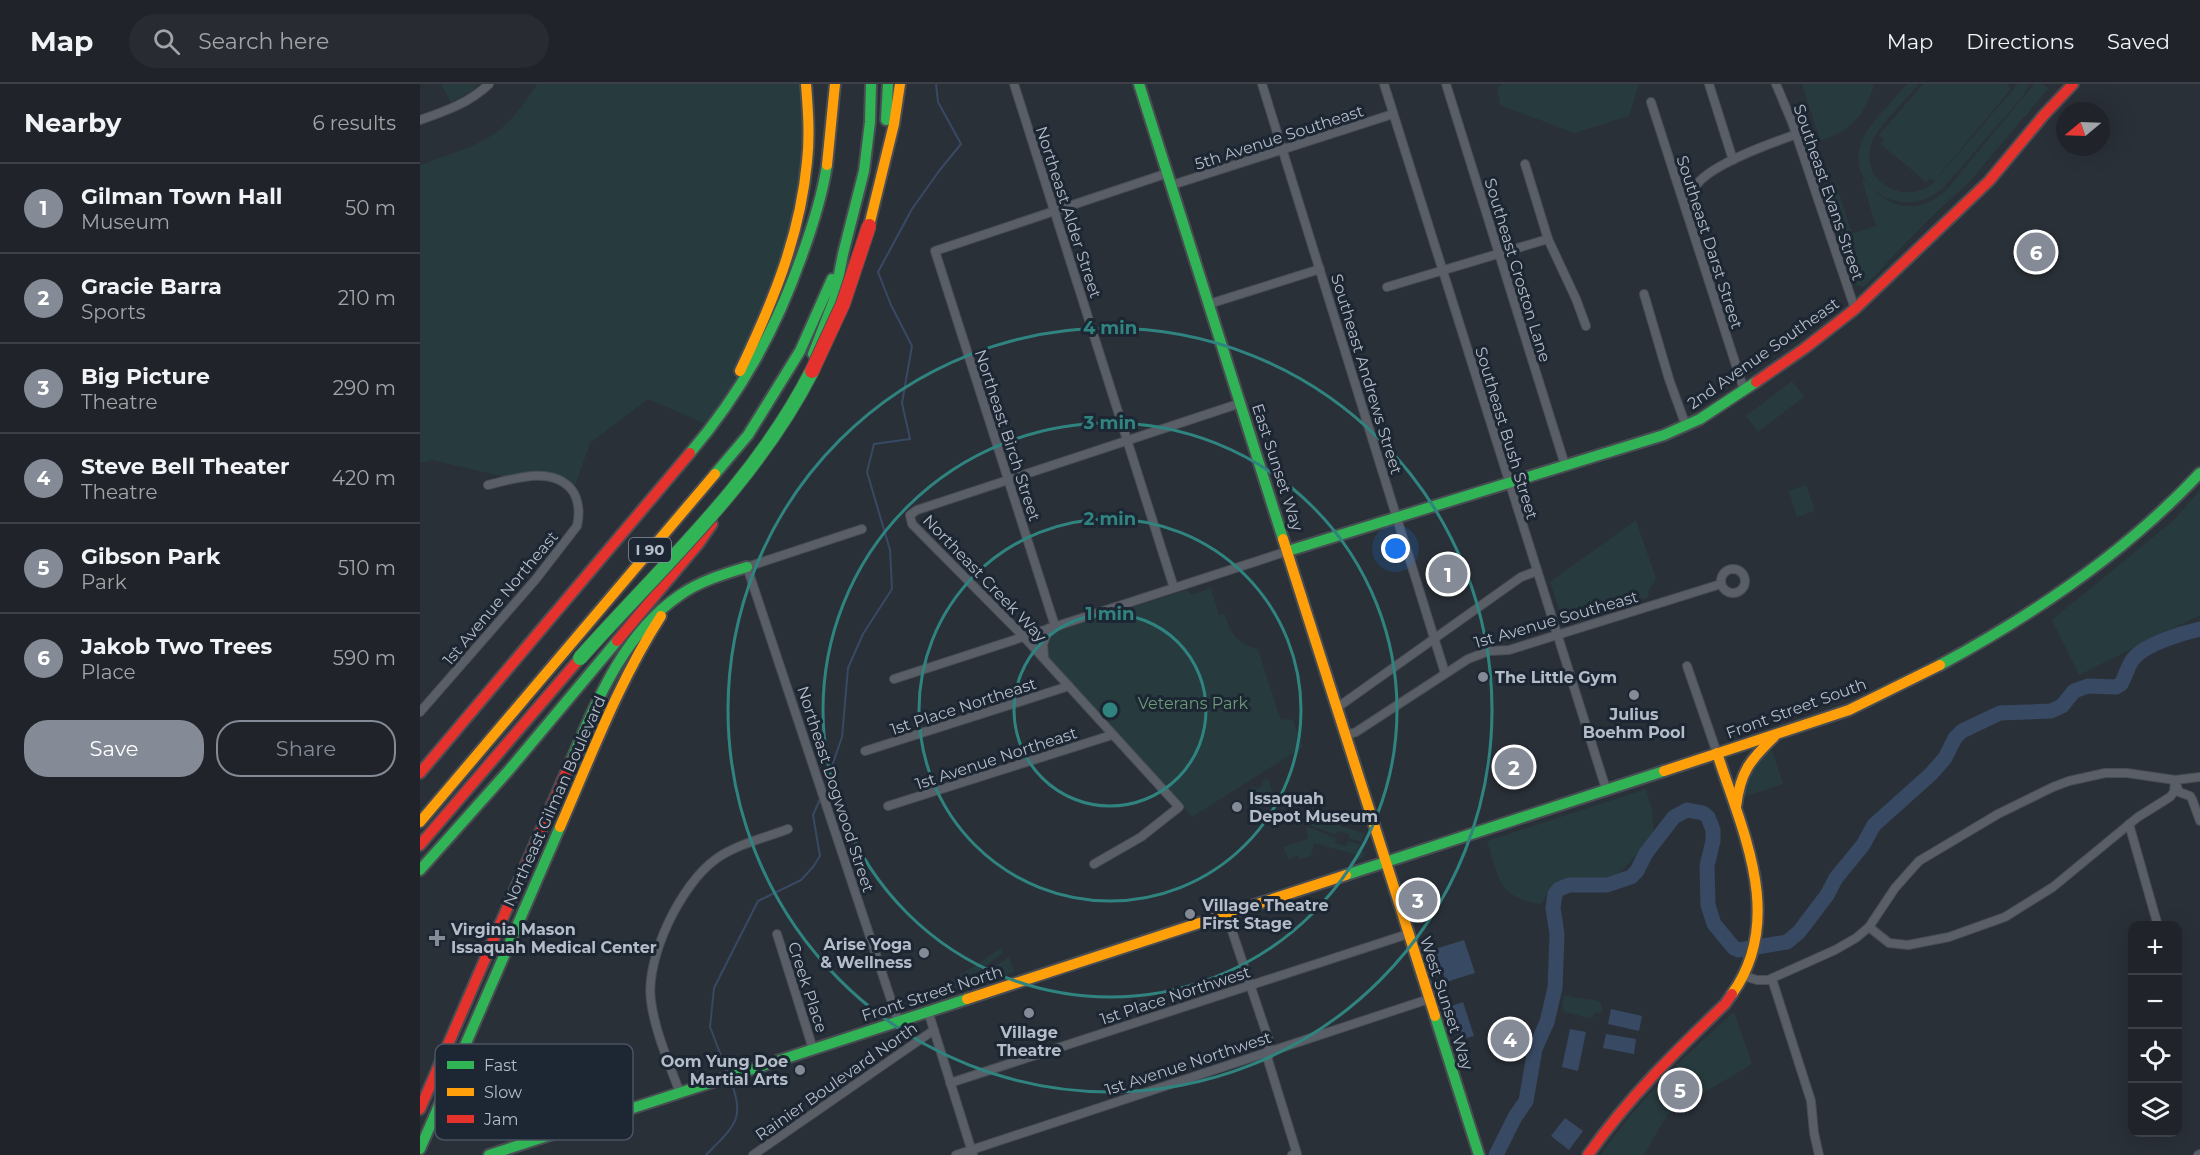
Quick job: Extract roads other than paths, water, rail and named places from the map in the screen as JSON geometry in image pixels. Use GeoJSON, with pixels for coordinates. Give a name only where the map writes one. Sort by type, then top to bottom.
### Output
{"type":"FeatureCollection","features":[{"type":"Feature","properties":{"kind":"main road"},"geometry":{"type":"LineString","coordinates":[[781,273],[795,217],[802,168],[799,84]]}},
{"type":"Feature","properties":{"kind":"main road"},"geometry":{"type":"LineString","coordinates":[[712,427],[743,366],[791,250],[800,219],[807,173],[809,132],[806,84]]}},
{"type":"Feature","properties":{"kind":"main road","name":"I 90"},"geometry":{"type":"LineString","coordinates":[[420,773],[712,427],[741,385],[775,327],[813,226],[826,171],[835,84]]}},
{"type":"Feature","properties":{"kind":"main road","name":"I 90"},"geometry":{"type":"LineString","coordinates":[[420,822],[748,435],[800,351],[843,254],[856,207],[864,171],[872,84]]}},
{"type":"Feature","properties":{"kind":"main road"},"geometry":{"type":"LineString","coordinates":[[883,162],[888,84]]}},
{"type":"Feature","properties":{"kind":"main road"},"geometry":{"type":"LineString","coordinates":[[420,845],[580,658],[720,506],[786,418],[813,372],[840,314],[869,226],[894,124],[900,84]]}},
{"type":"Feature","properties":{"kind":"main road","name":"East Sunset Way"},"geometry":{"type":"LineString","coordinates":[[1139,84],[1347,735],[1385,861]]}},
{"type":"Feature","properties":{"kind":"main road","name":"2nd Avenue Southeast"},"geometry":{"type":"LineString","coordinates":[[1288,551],[1631,446],[1686,426],[1805,348],[1855,309],[1994,176],[2035,125],[2073,84]]}},
{"type":"Feature","properties":{"kind":"main road"},"geometry":{"type":"LineString","coordinates":[[420,870],[508,770],[691,552],[732,495],[795,392],[815,350],[834,300],[843,254]]}},
{"type":"Feature","properties":{"kind":"main road","name":"Front Street South"},"geometry":{"type":"LineString","coordinates":[[1385,861],[1838,714],[1904,685],[2025,617],[2095,567],[2200,473]]}},
{"type":"Feature","properties":{"kind":"main road","name":"Northeast Gilman Boulevard"},"geometry":{"type":"LineString","coordinates":[[448,1044],[612,672],[649,622],[670,604],[699,584],[747,567]]}},
{"type":"Feature","properties":{"kind":"main road","name":"Northeast Gilman Boulevard"},"geometry":{"type":"LineString","coordinates":[[468,1044],[608,716],[648,636],[670,604]]}},
{"type":"Feature","properties":{"kind":"main road"},"geometry":{"type":"LineString","coordinates":[[593,711],[608,716]]}},
{"type":"Feature","properties":{"kind":"main road"},"geometry":{"type":"LineString","coordinates":[[1736,813],[1738,785],[1743,771],[1751,759],[1777,734]]}},
{"type":"Feature","properties":{"kind":"main road"},"geometry":{"type":"LineString","coordinates":[[1588,1155],[1616,1116],[1671,1055],[1717,1014],[1744,976],[1751,958],[1759,914],[1758,893],[1754,871],[1717,753]]}},
{"type":"Feature","properties":{"kind":"main road","name":"Front Street North"},"geometry":{"type":"LineString","coordinates":[[633,1108],[1385,861]]}},
{"type":"Feature","properties":{"kind":"main road","name":"West Sunset Way"},"geometry":{"type":"LineString","coordinates":[[1385,861],[1478,1151]]}},
{"type":"Feature","properties":{"kind":"main road"},"geometry":{"type":"LineString","coordinates":[[493,942],[508,948]]}},
{"type":"Feature","properties":{"kind":"main road","name":"Northeast Gilman Boulevard"},"geometry":{"type":"LineString","coordinates":[[420,1109],[435,1075]]}},
{"type":"Feature","properties":{"kind":"main road","name":"Northeast Gilman Boulevard"},"geometry":{"type":"LineString","coordinates":[[424,1149],[435,1123]]}},
{"type":"Feature","properties":{"kind":"main road","name":"Front Street North"},"geometry":{"type":"LineString","coordinates":[[489,1155],[535,1140]]}},
{"type":"Feature","properties":{"kind":"street"},"geometry":{"type":"LineString","coordinates":[[420,120],[460,106],[489,84]]}},
{"type":"Feature","properties":{"kind":"street","name":"Northeast Alder Street"},"geometry":{"type":"LineString","coordinates":[[1014,84],[1174,588]]}},
{"type":"Feature","properties":{"kind":"street","name":"Southeast Andrews Street"},"geometry":{"type":"LineString","coordinates":[[1262,84],[1445,673]]}},
{"type":"Feature","properties":{"kind":"street","name":"Southeast Bush Street"},"geometry":{"type":"LineString","coordinates":[[1384,84],[1606,789]]}},
{"type":"Feature","properties":{"kind":"street","name":"Southeast Croston Lane"},"geometry":{"type":"LineString","coordinates":[[1446,84],[1565,465]]}},
{"type":"Feature","properties":{"kind":"street"},"geometry":{"type":"LineString","coordinates":[[1709,84],[1733,160]]}},
{"type":"Feature","properties":{"kind":"street","name":"Southeast Evans Street"},"geometry":{"type":"LineString","coordinates":[[1776,84],[1797,134],[1855,309]]}},
{"type":"Feature","properties":{"kind":"street","name":"Southeast Darst Street"},"geometry":{"type":"LineString","coordinates":[[1651,102],[1744,390]]}},
{"type":"Feature","properties":{"kind":"street","name":"5th Avenue Southeast"},"geometry":{"type":"LineString","coordinates":[[935,251],[1053,212],[1283,150],[1393,114]]}},
{"type":"Feature","properties":{"kind":"street"},"geometry":{"type":"LineString","coordinates":[[1689,219],[1688,203],[1696,184],[1702,179],[1733,160],[1797,134]]}},
{"type":"Feature","properties":{"kind":"street"},"geometry":{"type":"LineString","coordinates":[[1525,164],[1548,239],[1586,326]]}},
{"type":"Feature","properties":{"kind":"street"},"geometry":{"type":"LineString","coordinates":[[1387,287],[1548,239]]}},
{"type":"Feature","properties":{"kind":"street","name":"Northeast Birch Street"},"geometry":{"type":"LineString","coordinates":[[935,251],[1008,480],[1052,628]]}},
{"type":"Feature","properties":{"kind":"street"},"geometry":{"type":"LineString","coordinates":[[1209,304],[1320,269]]}},
{"type":"Feature","properties":{"kind":"street"},"geometry":{"type":"LineString","coordinates":[[1644,294],[1669,379],[1686,426]]}},
{"type":"Feature","properties":{"kind":"street"},"geometry":{"type":"LineString","coordinates":[[1008,480],[1240,403]]}},
{"type":"Feature","properties":{"kind":"street","name":"1st Avenue Northeast"},"geometry":{"type":"LineString","coordinates":[[420,712],[536,579],[573,532],[579,518],[573,492],[566,483],[549,476],[514,479],[488,485]]}},
{"type":"Feature","properties":{"kind":"street","name":"Northeast Creek Way"},"geometry":{"type":"LineString","coordinates":[[1008,480],[917,510],[910,515],[912,524],[1044,658],[1179,807],[1141,837],[1094,864]]}},
{"type":"Feature","properties":{"kind":"street"},"geometry":{"type":"LineString","coordinates":[[747,567],[862,529]]}},
{"type":"Feature","properties":{"kind":"street"},"geometry":{"type":"LineString","coordinates":[[894,679],[1288,551]]}},
{"type":"Feature","properties":{"kind":"street","name":"Northeast Dogwood Street"},"geometry":{"type":"LineString","coordinates":[[747,567],[898,1021]]}},
{"type":"Feature","properties":{"kind":"street"},"geometry":{"type":"LineString","coordinates":[[1338,707],[1521,577],[1537,572]]}},
{"type":"Feature","properties":{"kind":"street","name":"1st Avenue Southeast"},"geometry":{"type":"LineString","coordinates":[[1347,735],[1356,732],[1445,673],[1480,654],[1489,651],[1504,651],[1721,585]]}},
{"type":"Feature","properties":{"kind":"street","name":"Northeast Creek Way"},"geometry":{"type":"LineString","coordinates":[[1044,658],[1043,644],[1052,628]]}},
{"type":"Feature","properties":{"kind":"street"},"geometry":{"type":"LineString","coordinates":[[1687,666],[1717,753]]}},
{"type":"Feature","properties":{"kind":"street","name":"1st Place Northeast"},"geometry":{"type":"LineString","coordinates":[[865,751],[1069,686]]}},
{"type":"Feature","properties":{"kind":"street","name":"1st Avenue Northeast"},"geometry":{"type":"LineString","coordinates":[[888,806],[1112,735]]}},
{"type":"Feature","properties":{"kind":"street"},"geometry":{"type":"LineString","coordinates":[[1744,976],[1761,981],[1772,979],[1846,945],[1869,927],[1895,888],[1919,861],[1998,814],[2032,797],[2069,781],[2105,774],[2127,773],[2175,780],[2200,777]]}},
{"type":"Feature","properties":{"kind":"street"},"geometry":{"type":"LineString","coordinates":[[2175,780],[2179,792],[2192,799],[2200,821]]}},
{"type":"Feature","properties":{"kind":"street"},"geometry":{"type":"LineString","coordinates":[[1869,927],[1889,943],[1908,945],[1949,937],[1986,925],[2015,911],[2053,887],[2129,824],[2173,794],[2175,780]]}},
{"type":"Feature","properties":{"kind":"street"},"geometry":{"type":"LineString","coordinates":[[2129,824],[2157,921]]}},
{"type":"Feature","properties":{"kind":"street"},"geometry":{"type":"LineString","coordinates":[[680,1093],[653,1014],[650,981],[656,954],[690,885],[705,868],[736,848],[788,829]]}},
{"type":"Feature","properties":{"kind":"street"},"geometry":{"type":"LineString","coordinates":[[1226,913],[1269,1041],[1268,1060],[1294,1154]]}},
{"type":"Feature","properties":{"kind":"street","name":"Creek Place"},"geometry":{"type":"LineString","coordinates":[[777,934],[813,1049]]}},
{"type":"Feature","properties":{"kind":"street","name":"1st Place Northwest"},"geometry":{"type":"LineString","coordinates":[[950,1083],[1408,934]]}},
{"type":"Feature","properties":{"kind":"street"},"geometry":{"type":"LineString","coordinates":[[1772,979],[1811,1101],[1819,1155]]}},
{"type":"Feature","properties":{"kind":"street","name":"1st Avenue Northwest"},"geometry":{"type":"LineString","coordinates":[[956,1155],[972,1152],[1268,1050],[1429,999]]}},
{"type":"Feature","properties":{"kind":"street"},"geometry":{"type":"LineString","coordinates":[[928,1011],[972,1152]]}},
{"type":"Feature","properties":{"kind":"street","name":"Rainier Boulevard North"},"geometry":{"type":"LineString","coordinates":[[753,1155],[934,1030]]}},
{"type":"Feature","properties":{"kind":"water"},"geometry":{"type":"Polygon","coordinates":[[[1464,940],[1475,973],[1446,982],[1435,949],[1464,940]]]}},
{"type":"Feature","properties":{"kind":"water"},"geometry":{"type":"Polygon","coordinates":[[[1463,1002],[1474,1036],[1459,1040],[1449,1007],[1463,1002]]]}},
{"type":"Feature","properties":{"kind":"water"},"geometry":{"type":"Polygon","coordinates":[[[1611,1009],[1642,1016],[1639,1031],[1608,1024],[1611,1009]]]}},
{"type":"Feature","properties":{"kind":"water"},"geometry":{"type":"Polygon","coordinates":[[[1570,1029],[1586,1032],[1578,1071],[1562,1067],[1570,1029]]]}},
{"type":"Feature","properties":{"kind":"water"},"geometry":{"type":"Polygon","coordinates":[[[1606,1034],[1636,1039],[1634,1054],[1603,1048],[1606,1034]]]}},
{"type":"Feature","properties":{"kind":"water"},"geometry":{"type":"Polygon","coordinates":[[[1565,1118],[1583,1131],[1569,1150],[1551,1136],[1565,1118]]]}},
{"type":"Feature","properties":{"kind":"waterway"},"geometry":{"type":"LineString","coordinates":[[823,792],[842,737],[848,668],[863,634],[892,589],[890,550],[867,472],[874,444],[910,439],[902,403],[912,346],[891,305],[878,272],[912,209],[961,144],[938,102],[936,84]]}},
{"type":"Feature","properties":{"kind":"waterway"},"geometry":{"type":"LineString","coordinates":[[1496,1155],[1515,1117],[1526,1101],[1535,1049],[1547,1022],[1555,988],[1557,934],[1553,908],[1555,894],[1559,889],[1569,885],[1607,885],[1631,877],[1674,817],[1687,810],[1703,813],[1708,817],[1713,830],[1713,841],[1707,866],[1708,905],[1714,924],[1734,948],[1739,950],[1787,942],[1799,932],[1827,895],[1836,878],[1863,845],[1874,825],[1931,774],[1945,758],[1955,738],[1962,731],[2000,713],[2051,711],[2062,706],[2074,691],[2088,686],[2116,687],[2121,684],[2132,661],[2147,648],[2200,629]]}},
{"type":"Feature","properties":{"kind":"waterway"},"geometry":{"type":"LineString","coordinates":[[728,1074],[710,1027],[714,988],[758,901],[801,880],[820,856],[813,815],[821,797]]}},
{"type":"Feature","properties":{"kind":"waterway"},"geometry":{"type":"LineString","coordinates":[[706,1155],[730,1129],[737,1113],[735,1093],[730,1080]]}},
{"type":"Feature","properties":{"kind":"place","name":"Jakob Two Trees"},"geometry":{"type":"Point","coordinates":[2036,252]}},
{"type":"Feature","properties":{"kind":"place","name":"Gilman Town Hall"},"geometry":{"type":"Point","coordinates":[1448,574]}},
{"type":"Feature","properties":{"kind":"place","name":"The Little Gym"},"geometry":{"type":"Point","coordinates":[1483,677]}},
{"type":"Feature","properties":{"kind":"place","name":"Julius Boehm Pool"},"geometry":{"type":"Point","coordinates":[1634,695]}},
{"type":"Feature","properties":{"kind":"place","name":"Gracie Barra"},"geometry":{"type":"Point","coordinates":[1514,767]}},
{"type":"Feature","properties":{"kind":"place","name":"Issaquah Depot Museum"},"geometry":{"type":"Point","coordinates":[1237,807]}},
{"type":"Feature","properties":{"kind":"place","name":"Big Picture"},"geometry":{"type":"Point","coordinates":[1418,900]}},
{"type":"Feature","properties":{"kind":"place","name":"Village Theatre First Stage"},"geometry":{"type":"Point","coordinates":[1190,914]}},
{"type":"Feature","properties":{"kind":"place","name":"Virginia Mason Issaquah Medical Center"},"geometry":{"type":"Point","coordinates":[437,938]}},
{"type":"Feature","properties":{"kind":"place","name":"Arise Yoga & Wellness"},"geometry":{"type":"Point","coordinates":[924,953]}},
{"type":"Feature","properties":{"kind":"place","name":"Village Theatre"},"geometry":{"type":"Point","coordinates":[1029,1013]}},
{"type":"Feature","properties":{"kind":"place","name":"Steve Bell Theater"},"geometry":{"type":"Point","coordinates":[1510,1039]}},
{"type":"Feature","properties":{"kind":"place","name":"Oom Yung Doe Martial Arts"},"geometry":{"type":"Point","coordinates":[800,1070]}},
{"type":"Feature","properties":{"kind":"place","name":"Gibson Park"},"geometry":{"type":"Point","coordinates":[1680,1090]}},
{"type":"Feature","properties":{"kind":"park label","name":"Veterans Park"},"geometry":{"type":"Point","coordinates":[1193,703]}}]}
